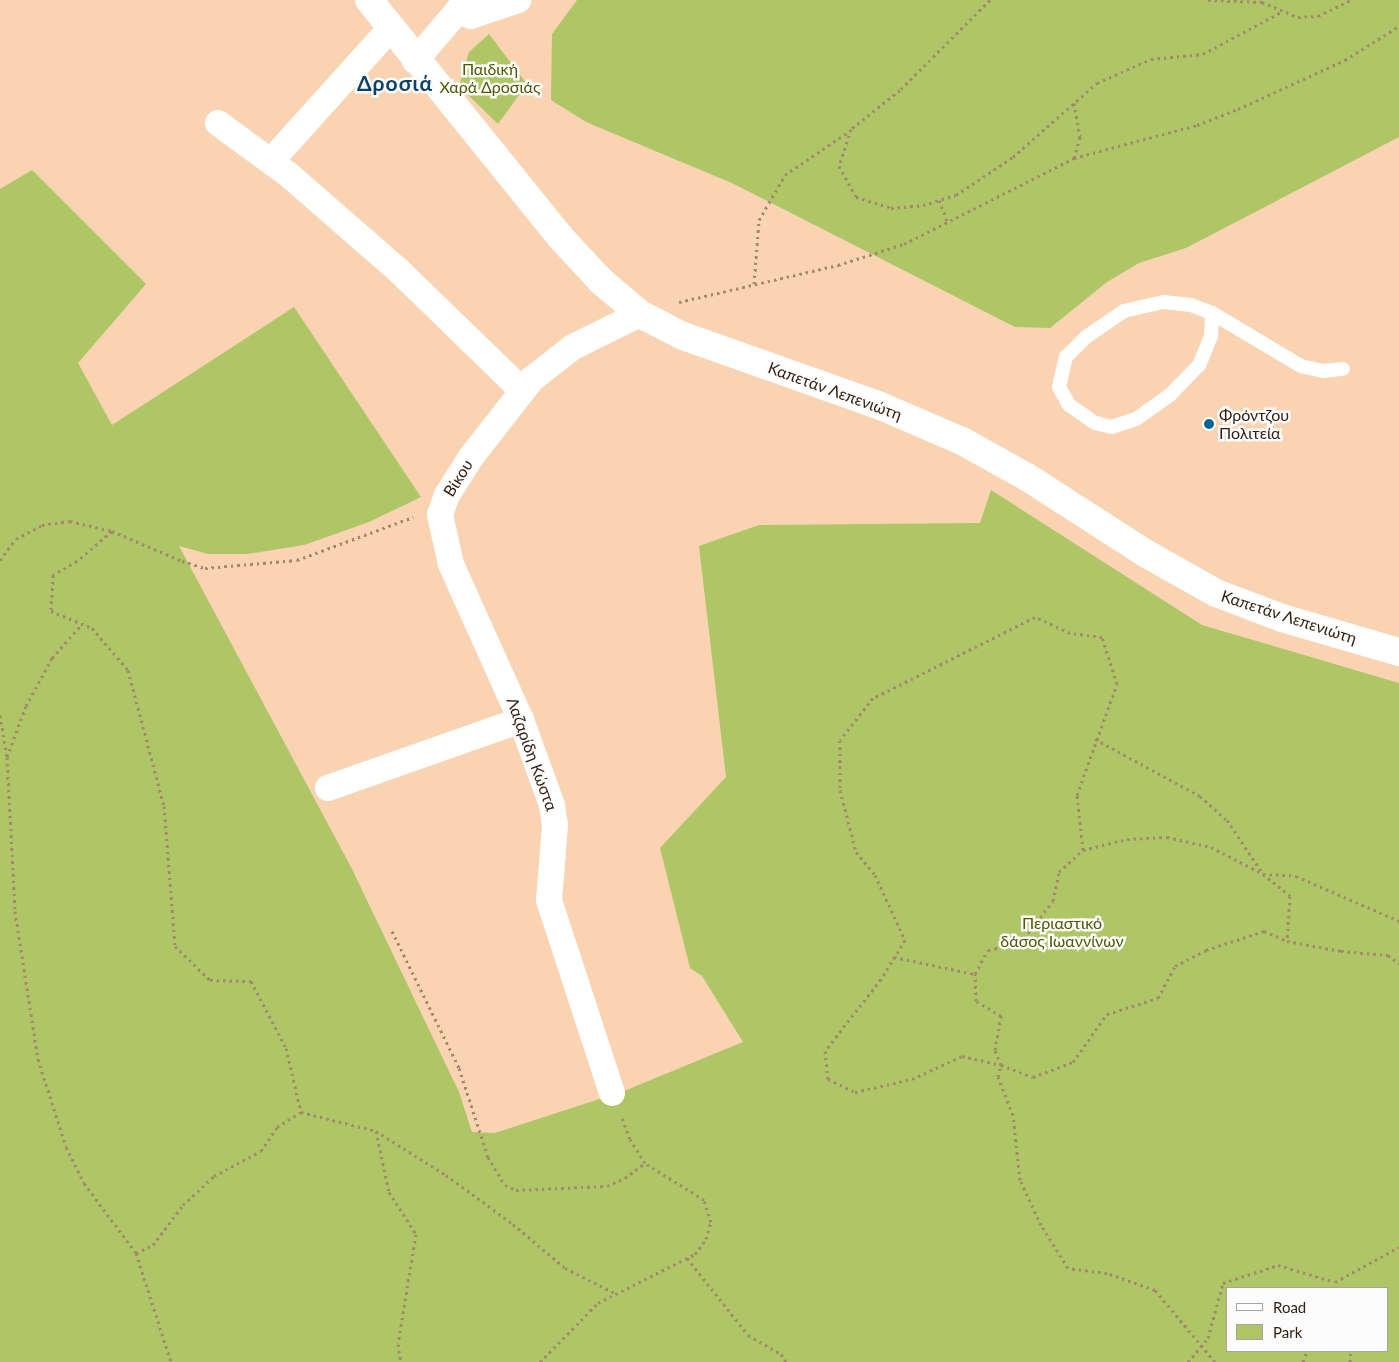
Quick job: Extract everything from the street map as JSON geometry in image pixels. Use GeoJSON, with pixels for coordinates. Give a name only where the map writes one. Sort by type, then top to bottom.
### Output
{"type":"FeatureCollection","features":[{"type":"Feature","properties":{"kind":"street","name":"Καπετάν Λεπενιώτη"},"geometry":{"type":"LineString","coordinates":[[369,0],[415,61],[575,253],[614,293],[640,314],[684,336],[883,407],[962,441],[1027,477],[1145,553],[1216,592],[1282,618],[1399,652]]}},
{"type":"Feature","properties":{"kind":"street"},"geometry":{"type":"LineString","coordinates":[[415,61],[462,5],[471,16],[518,0]]}},
{"type":"Feature","properties":{"kind":"street"},"geometry":{"type":"LineString","coordinates":[[271,161],[390,29]]}},
{"type":"Feature","properties":{"kind":"street"},"geometry":{"type":"LineString","coordinates":[[218,123],[271,161],[398,270],[522,390]]}},
{"type":"Feature","properties":{"kind":"street","name":"Βίκου"},"geometry":{"type":"LineString","coordinates":[[442,509],[447,495],[476,449],[522,390],[545,367],[573,347],[640,314]]}},
{"type":"Feature","properties":{"kind":"street","name":"Λαζαρίδη Κώστα"},"geometry":{"type":"LineString","coordinates":[[442,509],[441,529],[451,564],[521,720],[554,816],[548,888],[552,913],[612,1093]]}},
{"type":"Feature","properties":{"kind":"street"},"geometry":{"type":"LineString","coordinates":[[328,788],[521,720]]}},
{"type":"Feature","properties":{"kind":"lane"},"geometry":{"type":"LineString","coordinates":[[1212,314],[1211,336],[1199,365],[1170,395],[1136,419],[1112,427],[1095,423],[1069,405],[1059,387],[1060,372],[1075,347],[1124,311],[1176,302],[1212,314],[1301,366],[1323,371],[1343,369]]}},
{"type":"Feature","properties":{"kind":"path"},"geometry":{"type":"LineString","coordinates":[[754,284],[759,220],[785,175],[852,129],[900,90],[990,0]]}},
{"type":"Feature","properties":{"kind":"path"},"geometry":{"type":"LineString","coordinates":[[1208,0],[1262,2],[1298,17],[1318,16],[1351,0]]}},
{"type":"Feature","properties":{"kind":"path"},"geometry":{"type":"LineString","coordinates":[[852,129],[839,166],[856,197],[891,208],[939,200],[956,195],[1013,157],[1097,83],[1151,59],[1203,54],[1283,11]]}},
{"type":"Feature","properties":{"kind":"path"},"geometry":{"type":"LineString","coordinates":[[640,314],[881,252],[948,223],[1074,158],[1197,125],[1238,109],[1345,60],[1399,26]]}},
{"type":"Feature","properties":{"kind":"path"},"geometry":{"type":"LineString","coordinates":[[1074,103],[1080,137],[1074,158]]}},
{"type":"Feature","properties":{"kind":"path"},"geometry":{"type":"LineString","coordinates":[[939,200],[948,223]]}},
{"type":"Feature","properties":{"kind":"path","name":"Βίκου"},"geometry":{"type":"LineString","coordinates":[[112,532],[182,561],[206,568],[298,560],[420,514],[442,509]]}},
{"type":"Feature","properties":{"kind":"path"},"geometry":{"type":"LineString","coordinates":[[0,560],[16,539],[42,524],[70,521],[112,532]]}},
{"type":"Feature","properties":{"kind":"path"},"geometry":{"type":"LineString","coordinates":[[112,532],[77,561],[53,575],[51,611],[92,628],[128,670],[164,806],[175,946],[210,980],[251,981],[286,1048],[301,1112]]}},
{"type":"Feature","properties":{"kind":"path"},"geometry":{"type":"LineString","coordinates":[[1084,850],[1077,795],[1095,739],[1117,684],[1102,637],[1070,633],[1035,617],[873,698],[840,740],[840,790],[856,852],[876,875],[905,940],[894,958],[825,1052],[828,1078],[855,1092],[912,1079],[962,1056],[1001,1065],[1033,1077],[1073,1062],[1107,1014],[1158,998],[1175,966],[1206,950],[1264,931],[1287,940],[1341,951],[1388,955],[1399,964]]}},
{"type":"Feature","properties":{"kind":"path"},"geometry":{"type":"LineString","coordinates":[[7,757],[26,706],[52,658],[82,624]]}},
{"type":"Feature","properties":{"kind":"path"},"geometry":{"type":"LineString","coordinates":[[0,715],[7,757],[15,911],[38,1059],[66,1146],[84,1183],[136,1253],[171,1362]]}},
{"type":"Feature","properties":{"kind":"path"},"geometry":{"type":"LineString","coordinates":[[1095,739],[1200,796],[1227,820],[1263,874]]}},
{"type":"Feature","properties":{"kind":"path"},"geometry":{"type":"LineString","coordinates":[[1215,1362],[1203,1344],[1155,1290],[1106,1273],[1068,1268],[1041,1225],[1020,1180],[1013,1114],[998,1077],[1001,1065],[995,1050],[1001,1016],[976,1002],[975,974],[988,950],[1020,943],[1053,901],[1059,872],[1084,850],[1126,839],[1167,837],[1211,846],[1263,874],[1290,896],[1287,940]]}},
{"type":"Feature","properties":{"kind":"path"},"geometry":{"type":"LineString","coordinates":[[1263,874],[1296,876],[1399,920]]}},
{"type":"Feature","properties":{"kind":"path"},"geometry":{"type":"LineString","coordinates":[[392,931],[455,1060],[488,1158],[505,1185],[516,1190],[607,1186],[625,1178],[645,1163]]}},
{"type":"Feature","properties":{"kind":"path"},"geometry":{"type":"LineString","coordinates":[[894,958],[975,974]]}},
{"type":"Feature","properties":{"kind":"path"},"geometry":{"type":"LineString","coordinates":[[540,1362],[598,1303],[695,1254],[706,1239],[711,1222],[704,1200],[645,1163],[630,1139],[612,1093]]}},
{"type":"Feature","properties":{"kind":"path"},"geometry":{"type":"LineString","coordinates":[[136,1253],[153,1245],[183,1205],[214,1176],[261,1151],[277,1127],[301,1112],[376,1131],[446,1175],[513,1224],[565,1268],[617,1294]]}},
{"type":"Feature","properties":{"kind":"path"},"geometry":{"type":"LineString","coordinates":[[376,1131],[389,1192],[416,1234],[398,1344],[401,1362]]}},
{"type":"Feature","properties":{"kind":"path"},"geometry":{"type":"LineString","coordinates":[[1188,1362],[1208,1338],[1224,1283],[1278,1265],[1335,1282],[1399,1248]]}},
{"type":"Feature","properties":{"kind":"path"},"geometry":{"type":"LineString","coordinates":[[688,1258],[748,1335],[781,1354],[786,1362]]}},
{"type":"Feature","properties":{"kind":"green space"},"geometry":{"type":"Polygon","coordinates":[[[577,0],[1399,0],[1399,137],[1186,248],[1139,263],[1107,282],[1050,328],[1015,327],[734,184],[586,122],[551,100],[552,34],[577,0]]]}},
{"type":"Feature","properties":{"kind":"green space","name":"Παιδική Χαρά Δροσιάς"},"geometry":{"type":"Polygon","coordinates":[[[489,34],[527,84],[498,124],[459,86],[469,52],[489,34]]]}},
{"type":"Feature","properties":{"kind":"green space","name":"Περιαστικό δάσος Ιωαννίνων"},"geometry":{"type":"Polygon","coordinates":[[[32,170],[146,284],[78,363],[112,425],[294,307],[421,497],[369,522],[304,545],[247,554],[208,554],[179,546],[351,867],[459,1092],[472,1132],[495,1133],[624,1091],[743,1042],[702,976],[690,968],[660,848],[726,777],[699,546],[759,525],[980,523],[991,490],[1202,625],[1399,683],[1399,1362],[0,1362],[0,189],[32,170]]]}},
{"type":"Feature","properties":{"kind":"place","name":"Φρόντζου Πολιτεία"},"geometry":{"type":"Point","coordinates":[1209,424]}},
{"type":"Feature","properties":{"kind":"district","name":"Δροσιά"},"geometry":{"type":"Point","coordinates":[395,83]}}]}
